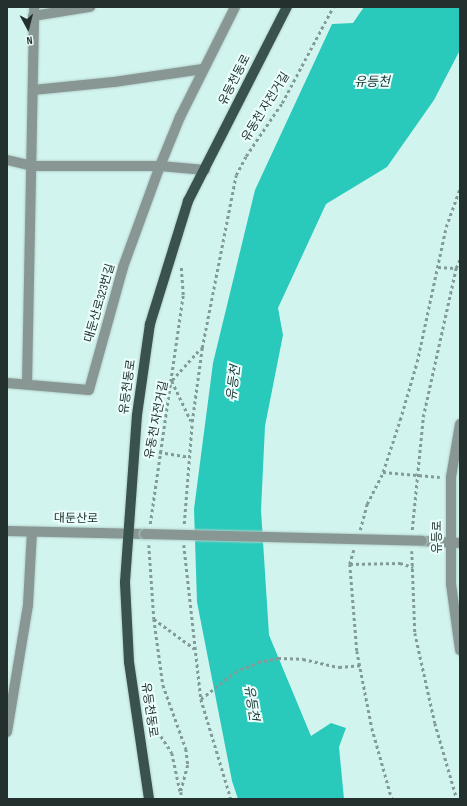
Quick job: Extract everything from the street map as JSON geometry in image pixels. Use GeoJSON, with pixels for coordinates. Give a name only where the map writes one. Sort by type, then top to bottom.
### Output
{"type":"FeatureCollection","features":[{"type":"Feature","properties":{"kind":"main road","name":"유등천동로"},"geometry":{"type":"LineString","coordinates":[[149,799],[129,662],[125,582],[137,414],[150,324],[188,201],[287,7]]}},
{"type":"Feature","properties":{"kind":"street"},"geometry":{"type":"LineString","coordinates":[[27,384],[32,166],[33,12],[90,7]]}},
{"type":"Feature","properties":{"kind":"street","name":"대둔산로323번길"},"geometry":{"type":"LineString","coordinates":[[7,383],[89,390],[123,267],[160,166],[180,117],[235,7]]}},
{"type":"Feature","properties":{"kind":"street"},"geometry":{"type":"LineString","coordinates":[[33,90],[114,82],[203,69]]}},
{"type":"Feature","properties":{"kind":"street"},"geometry":{"type":"LineString","coordinates":[[7,160],[32,166],[160,166],[205,170]]}},
{"type":"Feature","properties":{"kind":"street","name":"유등로"},"geometry":{"type":"LineString","coordinates":[[460,424],[451,475],[455,543],[451,584],[460,650]]}},
{"type":"Feature","properties":{"kind":"street","name":"대둔산로"},"geometry":{"type":"LineString","coordinates":[[7,531],[128,533],[455,543]]}},
{"type":"Feature","properties":{"kind":"street"},"geometry":{"type":"LineString","coordinates":[[7,732],[28,604],[32,532]]}},
{"type":"Feature","properties":{"kind":"path","name":"유동천 자전거길"},"geometry":{"type":"LineString","coordinates":[[180,792],[188,765],[186,749],[163,685],[154,619],[148,534],[159,452],[172,380],[202,348],[236,175],[256,141],[282,103],[333,7]]}},
{"type":"Feature","properties":{"kind":"path"},"geometry":{"type":"LineString","coordinates":[[456,268],[438,267],[446,228],[460,188]]}},
{"type":"Feature","properties":{"kind":"path"},"geometry":{"type":"LineString","coordinates":[[180,267],[183,295],[172,380],[192,422]]}},
{"type":"Feature","properties":{"kind":"path"},"geometry":{"type":"LineString","coordinates":[[184,530],[188,457],[202,348]]}},
{"type":"Feature","properties":{"kind":"path"},"geometry":{"type":"LineString","coordinates":[[159,452],[188,457]]}},
{"type":"Feature","properties":{"kind":"path"},"geometry":{"type":"LineString","coordinates":[[383,472],[451,475]]}},
{"type":"Feature","properties":{"kind":"path"},"geometry":{"type":"LineString","coordinates":[[183,537],[192,634],[197,650],[201,700],[231,799]]}},
{"type":"Feature","properties":{"kind":"path"},"geometry":{"type":"LineString","coordinates":[[350,564],[400,563],[413,567]]}},
{"type":"Feature","properties":{"kind":"path"},"geometry":{"type":"LineString","coordinates":[[154,619],[197,650]]}},
{"type":"Feature","properties":{"kind":"path"},"geometry":{"type":"LineString","coordinates":[[201,700],[236,672],[258,662],[278,658],[303,658],[339,667],[360,665]]}},
{"type":"Feature","properties":{"kind":"path"},"geometry":{"type":"LineString","coordinates":[[135,702],[165,738],[172,753],[182,799]]}},
{"type":"Feature","properties":{"kind":"water","name":"유등천"},"geometry":{"type":"Polygon","coordinates":[[[364,7],[460,7],[460,50],[434,100],[387,167],[326,204],[278,308],[283,335],[265,426],[261,510],[269,635],[311,736],[331,723],[346,728],[339,747],[344,799],[238,799],[232,781],[197,602],[194,509],[213,363],[255,190],[332,24],[353,23],[364,7]]]}}]}
